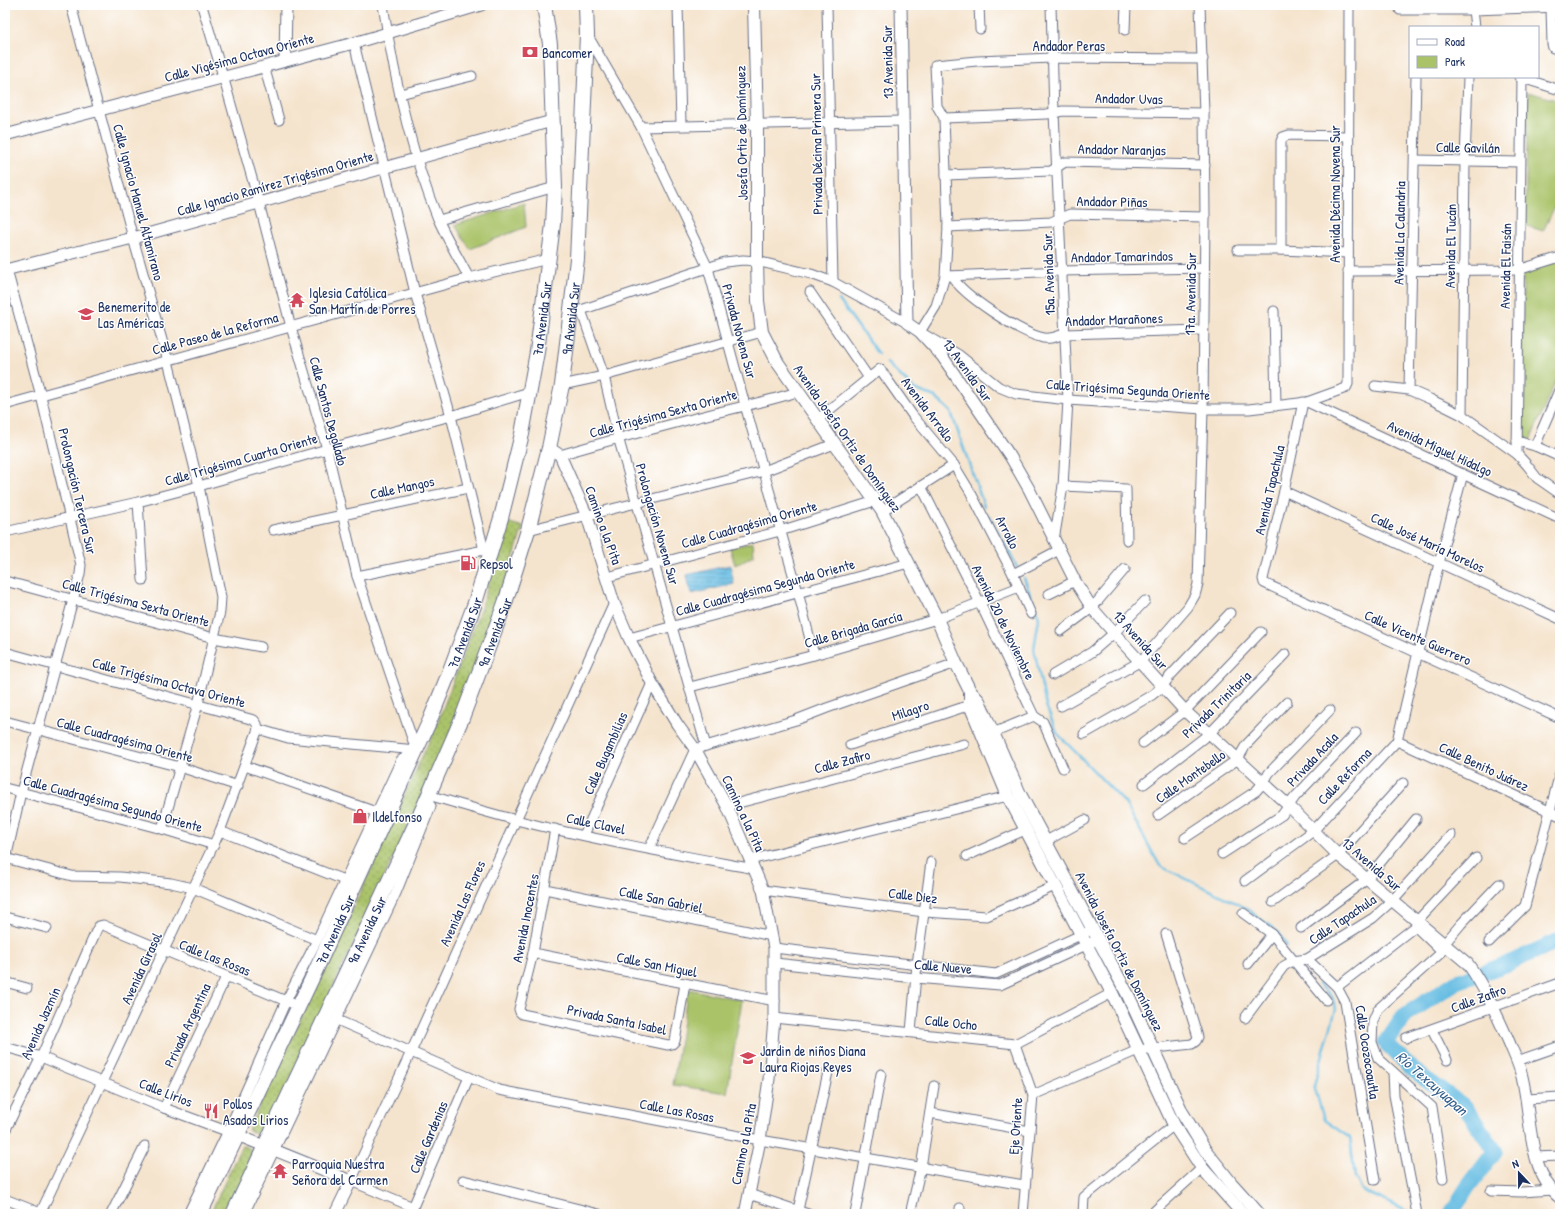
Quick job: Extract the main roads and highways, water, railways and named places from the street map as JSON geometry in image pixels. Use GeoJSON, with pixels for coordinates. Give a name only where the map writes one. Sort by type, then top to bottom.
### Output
{"type":"FeatureCollection","features":[{"type":"Feature","properties":{"kind":"main road","name":"7a Avenida Sur"},"geometry":{"type":"LineString","coordinates":[[200,1214],[233,1133],[292,1004],[350,882],[416,750],[449,673],[475,603],[486,551],[501,518],[522,434],[537,352],[553,224],[554,187],[550,44],[544,5]]}},
{"type":"Feature","properties":{"kind":"main road","name":"9a Avenida Sur"},"geometry":{"type":"LineString","coordinates":[[232,1214],[270,1148],[340,983],[423,808],[453,738],[474,687],[505,603],[554,451],[562,385],[576,310],[587,35],[586,5]]}},
{"type":"Feature","properties":{"kind":"main road","name":"Josefa Ortiz de Domínguez"},"geometry":{"type":"LineString","coordinates":[[754,5],[757,261]]}},
{"type":"Feature","properties":{"kind":"main road","name":"Avenida Josefa Ortiz de Domínguez"},"geometry":{"type":"LineString","coordinates":[[757,261],[758,301],[762,332],[778,363],[797,392],[878,506],[909,563],[970,691],[1008,796],[1112,993],[1174,1125],[1202,1168],[1243,1211],[1259,1214]]}},
{"type":"Feature","properties":{"kind":"main road","name":"Avenida Josefa Ortiz de Domínguez"},"geometry":{"type":"LineString","coordinates":[[975,703],[993,733],[1020,794],[1128,995],[1182,1112],[1205,1150],[1232,1184],[1243,1211]]}},
{"type":"Feature","properties":{"kind":"water"},"geometry":{"type":"Polygon","coordinates":[[[730,565],[734,584],[691,594],[687,575],[730,565]]]}},
{"type":"Feature","properties":{"kind":"waterway"},"geometry":{"type":"LineString","coordinates":[[839,300],[878,354]]}},
{"type":"Feature","properties":{"kind":"waterway"},"geometry":{"type":"LineString","coordinates":[[887,363],[914,389],[935,397],[951,412],[984,506]]}},
{"type":"Feature","properties":{"kind":"waterway"},"geometry":{"type":"LineString","coordinates":[[989,516],[1017,567]]}},
{"type":"Feature","properties":{"kind":"waterway"},"geometry":{"type":"LineString","coordinates":[[1024,578],[1039,618],[1034,649],[1046,706],[1057,733],[1125,803],[1160,866],[1244,907],[1278,932],[1287,946]]}},
{"type":"Feature","properties":{"kind":"waterway","name":"Río Texcuyuapan"},"geometry":{"type":"LineString","coordinates":[[1451,1214],[1467,1188],[1495,1151],[1465,1107],[1413,1070],[1386,1043],[1404,1016],[1456,982],[1507,964],[1560,940]]}},
{"type":"Feature","properties":{"kind":"waterway"},"geometry":{"type":"LineString","coordinates":[[1318,984],[1332,996],[1336,1009],[1314,1085],[1324,1120],[1350,1138],[1355,1177],[1362,1190],[1413,1214]]}},
{"type":"Feature","properties":{"kind":"place","name":"Bancomer"},"geometry":{"type":"Point","coordinates":[530,52]}},
{"type":"Feature","properties":{"kind":"place","name":"Iglesia Católica San Martín de Porres"},"geometry":{"type":"Point","coordinates":[297,300]}},
{"type":"Feature","properties":{"kind":"place","name":"Benemerito de Las Américas"},"geometry":{"type":"Point","coordinates":[86,314]}},
{"type":"Feature","properties":{"kind":"place","name":"Repsol"},"geometry":{"type":"Point","coordinates":[468,563]}},
{"type":"Feature","properties":{"kind":"place","name":"Ildelfonso"},"geometry":{"type":"Point","coordinates":[360,816]}},
{"type":"Feature","properties":{"kind":"place","name":"Jardin de niños Diana Laura Riojas Reyes"},"geometry":{"type":"Point","coordinates":[748,1058]}},
{"type":"Feature","properties":{"kind":"place","name":"Pollos Asados Lirios"},"geometry":{"type":"Point","coordinates":[211,1111]}},
{"type":"Feature","properties":{"kind":"place","name":"Parroquia Nuestra Señora del Carmen"},"geometry":{"type":"Point","coordinates":[280,1171]}}]}
